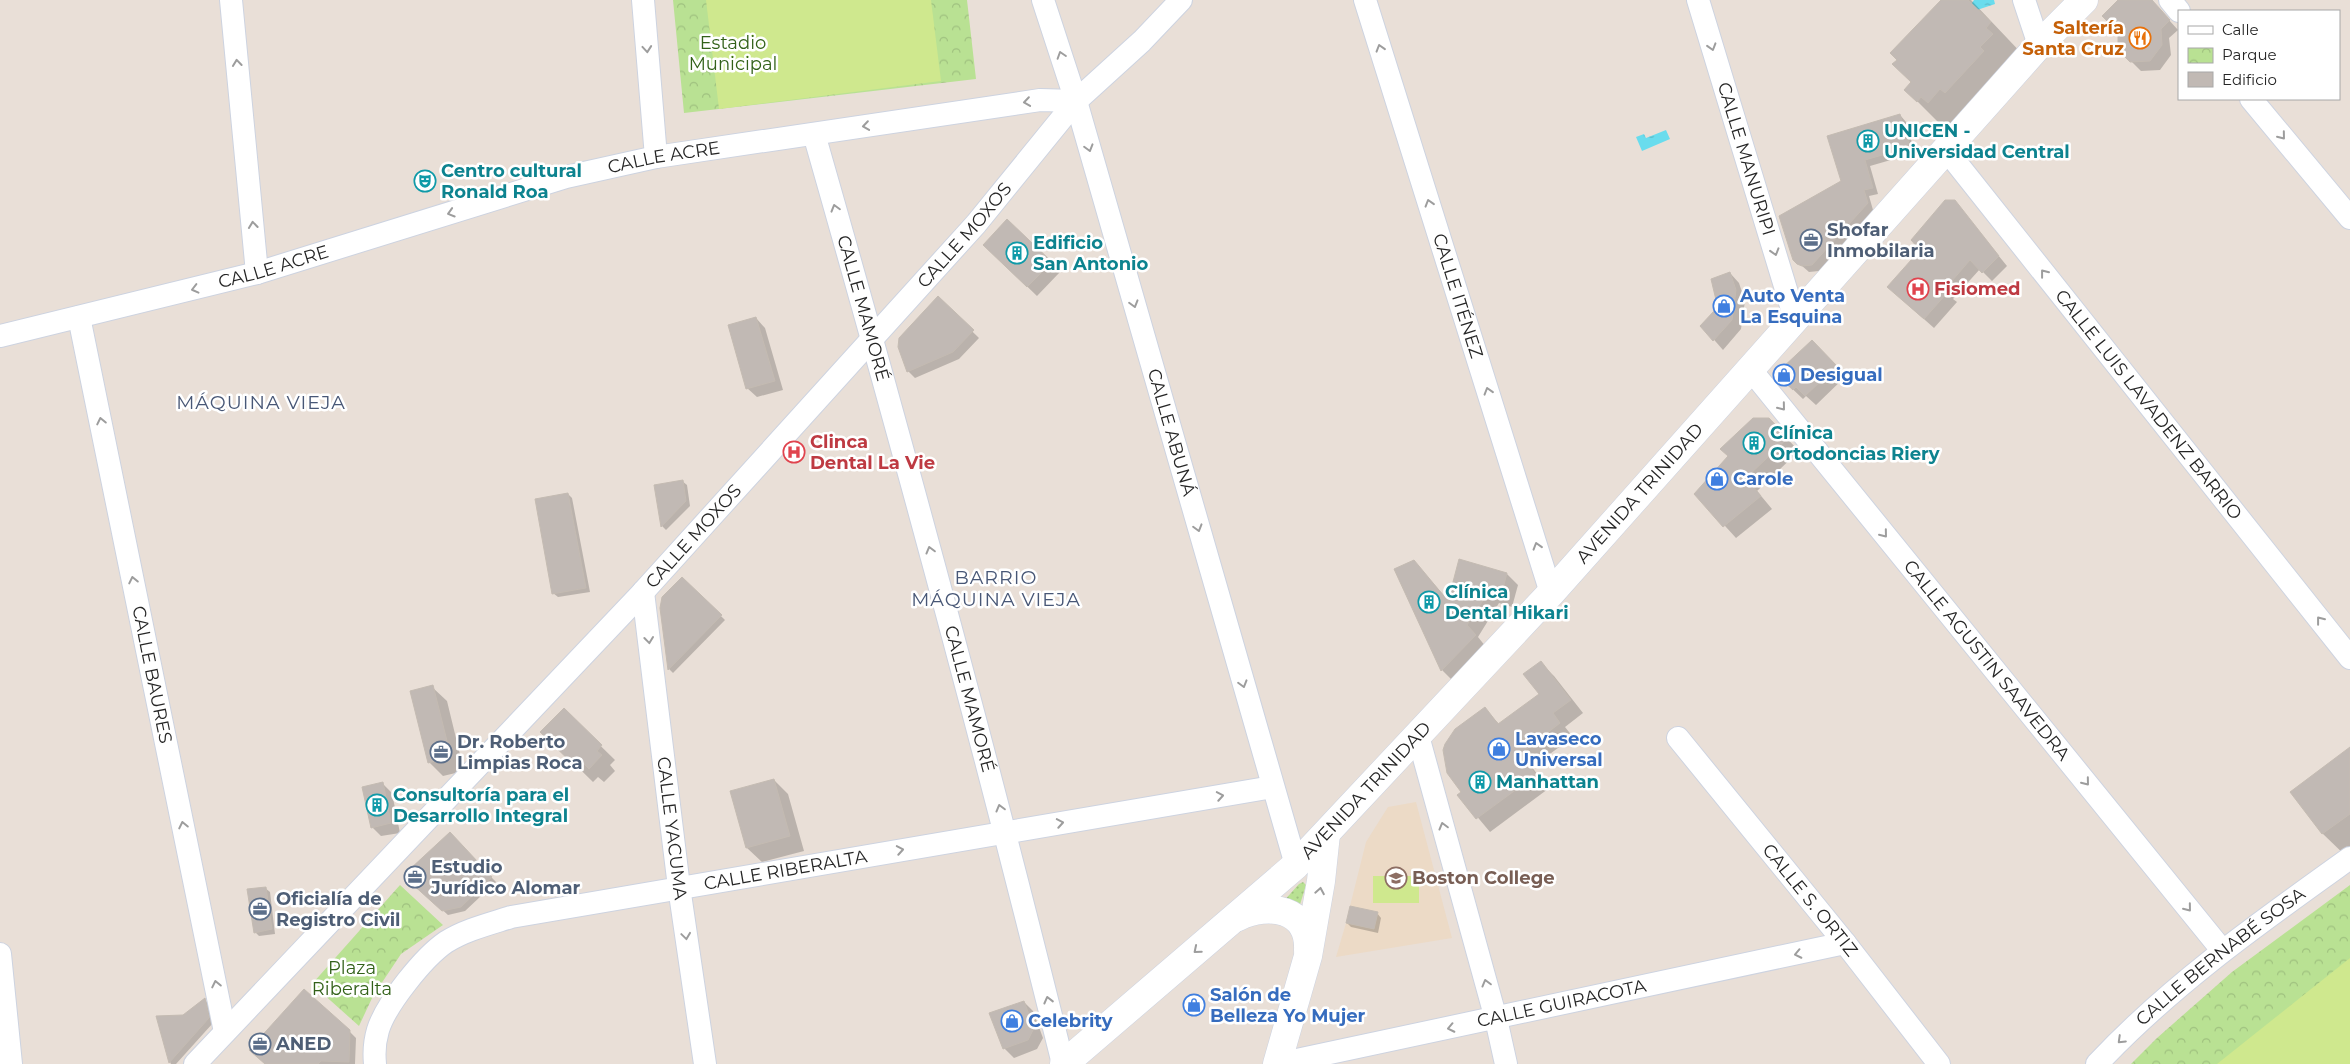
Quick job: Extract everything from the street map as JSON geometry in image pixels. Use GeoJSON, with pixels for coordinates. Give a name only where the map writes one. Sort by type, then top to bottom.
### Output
{"type":"FeatureCollection","features":[{"type":"Feature","properties":{"kind":"main road","name":"AVENIDA TRINIDAD"},"geometry":{"type":"LineString","coordinates":[[1064,1064],[1235,919],[1296,865],[1326,834],[1551,592],[2039,46],[2084,0]]}},
{"type":"Feature","properties":{"kind":"main road"},"geometry":{"type":"LineString","coordinates":[[1278,1064],[1308,956],[1321,881],[1326,834]]}},
{"type":"Feature","properties":{"kind":"main road"},"geometry":{"type":"LineString","coordinates":[[1235,919],[1259,909],[1271,909],[1290,915],[1304,926],[1307,934],[1308,956]]}},
{"type":"Feature","properties":{"kind":"street"},"geometry":{"type":"LineString","coordinates":[[231,0],[257,273]]}},
{"type":"Feature","properties":{"kind":"street"},"geometry":{"type":"LineString","coordinates":[[643,0],[656,157]]}},
{"type":"Feature","properties":{"kind":"street","name":"CALLE ABUNÁ"},"geometry":{"type":"LineString","coordinates":[[1043,0],[1076,101],[1296,865]]}},
{"type":"Feature","properties":{"kind":"street","name":"CALLE MOXOS"},"geometry":{"type":"LineString","coordinates":[[195,1064],[644,592],[976,224],[1076,101],[1142,41],[1181,0]]}},
{"type":"Feature","properties":{"kind":"street","name":"CALLE ITÉNEZ"},"geometry":{"type":"LineString","coordinates":[[1365,0],[1551,592]]}},
{"type":"Feature","properties":{"kind":"street","name":"CALLE MANURIPI"},"geometry":{"type":"LineString","coordinates":[[1698,0],[1795,319]]}},
{"type":"Feature","properties":{"kind":"street"},"geometry":{"type":"LineString","coordinates":[[2024,0],[2039,46]]}},
{"type":"Feature","properties":{"kind":"street"},"geometry":{"type":"LineString","coordinates":[[2170,0],[2178,10]]}},
{"type":"Feature","properties":{"kind":"street","name":"CALLE ACRE"},"geometry":{"type":"LineString","coordinates":[[0,336],[257,273],[566,177],[656,157],[1040,100],[1076,101]]}},
{"type":"Feature","properties":{"kind":"street"},"geometry":{"type":"LineString","coordinates":[[2252,100],[2350,218]]}},
{"type":"Feature","properties":{"kind":"street","name":"CALLE MAMORÉ"},"geometry":{"type":"LineString","coordinates":[[814,134],[873,340],[1006,832],[1064,1064]]}},
{"type":"Feature","properties":{"kind":"street","name":"CALLE LUIS LAVADENZ BARRIO"},"geometry":{"type":"LineString","coordinates":[[1947,151],[2350,658]]}},
{"type":"Feature","properties":{"kind":"street","name":"CALLE BAURES"},"geometry":{"type":"LineString","coordinates":[[79,317],[225,1032]]}},
{"type":"Feature","properties":{"kind":"street","name":"CALLE AGUSTIN SAAVEDRA"},"geometry":{"type":"LineString","coordinates":[[1751,370],[2222,950]]}},
{"type":"Feature","properties":{"kind":"street","name":"CALLE YACUMA"},"geometry":{"type":"LineString","coordinates":[[644,592],[679,887],[705,1064]]}},
{"type":"Feature","properties":{"kind":"street"},"geometry":{"type":"LineString","coordinates":[[1418,736],[1496,1019],[1506,1064]]}},
{"type":"Feature","properties":{"kind":"street","name":"CALLE S. ORTIZ"},"geometry":{"type":"LineString","coordinates":[[1678,738],[1845,943],[1939,1064]]}},
{"type":"Feature","properties":{"kind":"street","name":"CALLE RIBERALTA"},"geometry":{"type":"LineString","coordinates":[[375,1064],[378,1029],[391,1006],[426,960],[446,942],[473,929],[511,917],[1272,787]]}},
{"type":"Feature","properties":{"kind":"street","name":"CALLE BERNABÉ SOSA"},"geometry":{"type":"LineString","coordinates":[[2097,1064],[2145,1017],[2222,950],[2350,858]]}},
{"type":"Feature","properties":{"kind":"street","name":"CALLE GUIRACOTA"},"geometry":{"type":"LineString","coordinates":[[1278,1064],[1845,943]]}},
{"type":"Feature","properties":{"kind":"street"},"geometry":{"type":"LineString","coordinates":[[0,954],[11,1064]]}},
{"type":"Feature","properties":{"kind":"shaded area","name":"Boston College"},"geometry":{"type":"Polygon","coordinates":[[[1416,802],[1452,938],[1336,957],[1346,923],[1374,929],[1377,912],[1350,906],[1366,842],[1388,807],[1416,802]]]}},
{"type":"Feature","properties":{"kind":"green space","name":"Estadio Municipal"},"geometry":{"type":"Polygon","coordinates":[[[673,0],[967,0],[976,79],[684,113],[673,0]]]}},
{"type":"Feature","properties":{"kind":"green space","name":"Estadio Municipal"},"geometry":{"type":"Polygon","coordinates":[[[706,0],[931,0],[941,81],[719,109],[706,0]]]}},
{"type":"Feature","properties":{"kind":"green space"},"geometry":{"type":"Polygon","coordinates":[[[1373,876],[1419,876],[1419,903],[1373,903],[1373,876]]]}},
{"type":"Feature","properties":{"kind":"green space"},"geometry":{"type":"Polygon","coordinates":[[[1303,882],[1306,885],[1298,911],[1282,903],[1299,884],[1303,882]]]}},
{"type":"Feature","properties":{"kind":"green space","name":"Plaza Riberalta"},"geometry":{"type":"Polygon","coordinates":[[[400,885],[443,925],[401,954],[373,996],[359,1026],[312,984],[400,885]]]}},
{"type":"Feature","properties":{"kind":"green space"},"geometry":{"type":"Polygon","coordinates":[[[2350,885],[2350,1064],[2131,1064],[2157,1038],[2232,972],[2350,885]]]}},
{"type":"Feature","properties":{"kind":"green space"},"geometry":{"type":"Polygon","coordinates":[[[2350,958],[2350,1064],[2217,1064],[2350,958]]]}},
{"type":"Feature","properties":{"kind":"water"},"geometry":{"type":"Polygon","coordinates":[[[1974,0],[1994,0],[1995,4],[1974,11],[1972,3],[1974,0]]]}},
{"type":"Feature","properties":{"kind":"water"},"geometry":{"type":"Polygon","coordinates":[[[1666,130],[1670,139],[1642,151],[1636,137],[1644,134],[1646,138],[1666,130]]]}},
{"type":"Feature","properties":{"kind":"building"},"geometry":{"type":"Polygon","coordinates":[[[1941,0],[1968,0],[1991,22],[1986,28],[1993,34],[1980,47],[1984,51],[1945,93],[1940,89],[1928,103],[1921,97],[1917,102],[1904,90],[1911,82],[1892,64],[1897,60],[1890,53],[1941,0]]]}},
{"type":"Feature","properties":{"kind":"building"},"geometry":{"type":"Polygon","coordinates":[[[2118,0],[2152,0],[2170,20],[2161,29],[2162,45],[2150,61],[2130,62],[2118,50],[2118,32],[2102,16],[2118,0]]]}},
{"type":"Feature","properties":{"kind":"building"},"geometry":{"type":"Polygon","coordinates":[[[1900,114],[1910,147],[1865,160],[1873,188],[1864,190],[1868,203],[1812,265],[1802,266],[1797,264],[1793,260],[1779,216],[1841,181],[1827,136],[1900,114]]]}},
{"type":"Feature","properties":{"kind":"building"},"geometry":{"type":"Polygon","coordinates":[[[1945,200],[1955,200],[1999,256],[1982,273],[1970,260],[1945,289],[1948,292],[1924,319],[1887,287],[1920,250],[1911,240],[1945,200]]]}},
{"type":"Feature","properties":{"kind":"building","name":"Edificio San Antonio"},"geometry":{"type":"Polygon","coordinates":[[[1007,219],[1052,262],[1027,287],[983,245],[1007,219]]]}},
{"type":"Feature","properties":{"kind":"building","name":"Auto Venta La Esquina"},"geometry":{"type":"Polygon","coordinates":[[[1730,272],[1736,290],[1732,320],[1713,341],[1700,326],[1714,311],[1716,300],[1711,279],[1730,272]]]}},
{"type":"Feature","properties":{"kind":"building"},"geometry":{"type":"Polygon","coordinates":[[[938,296],[974,330],[953,352],[907,372],[898,347],[899,338],[938,296]]]}},
{"type":"Feature","properties":{"kind":"building"},"geometry":{"type":"Polygon","coordinates":[[[756,317],[775,381],[746,389],[728,325],[756,317]]]}},
{"type":"Feature","properties":{"kind":"building"},"geometry":{"type":"Polygon","coordinates":[[[1812,340],[1837,366],[1805,396],[1796,387],[1793,390],[1780,378],[1780,370],[1812,340]]]}},
{"type":"Feature","properties":{"kind":"building"},"geometry":{"type":"Polygon","coordinates":[[[1753,418],[1769,418],[1788,438],[1746,478],[1761,496],[1723,527],[1694,494],[1728,456],[1720,449],[1753,418]]]}},
{"type":"Feature","properties":{"kind":"building"},"geometry":{"type":"Polygon","coordinates":[[[683,480],[686,501],[661,527],[654,485],[683,480]]]}},
{"type":"Feature","properties":{"kind":"building"},"geometry":{"type":"Polygon","coordinates":[[[568,493],[586,588],[552,594],[535,499],[568,493]]]}},
{"type":"Feature","properties":{"kind":"building","name":"Clínica Dental Hikari"},"geometry":{"type":"Polygon","coordinates":[[[1459,559],[1507,573],[1501,596],[1488,593],[1467,625],[1476,635],[1441,671],[1394,569],[1414,560],[1448,601],[1459,559]]]}},
{"type":"Feature","properties":{"kind":"building"},"geometry":{"type":"Polygon","coordinates":[[[682,577],[722,615],[668,670],[660,608],[662,597],[682,577]]]}},
{"type":"Feature","properties":{"kind":"building"},"geometry":{"type":"Polygon","coordinates":[[[1541,661],[1571,700],[1553,713],[1560,723],[1520,754],[1536,775],[1476,819],[1457,795],[1461,792],[1447,773],[1443,750],[1445,744],[1455,729],[1485,707],[1498,724],[1539,694],[1523,674],[1541,661]]]}},
{"type":"Feature","properties":{"kind":"building"},"geometry":{"type":"Polygon","coordinates":[[[433,685],[451,757],[428,763],[410,691],[433,685]]]}},
{"type":"Feature","properties":{"kind":"building"},"geometry":{"type":"Polygon","coordinates":[[[564,708],[602,745],[597,751],[602,755],[589,769],[583,763],[578,769],[540,732],[564,708]]]}},
{"type":"Feature","properties":{"kind":"building"},"geometry":{"type":"Polygon","coordinates":[[[2350,747],[2350,814],[2322,834],[2290,792],[2350,747]]]}},
{"type":"Feature","properties":{"kind":"building"},"geometry":{"type":"Polygon","coordinates":[[[774,779],[790,836],[746,848],[730,791],[774,779]]]}},
{"type":"Feature","properties":{"kind":"building","name":"Consultoría para el Desarrollo Integral"},"geometry":{"type":"Polygon","coordinates":[[[383,782],[391,823],[371,828],[362,787],[383,782]]]}},
{"type":"Feature","properties":{"kind":"building"},"geometry":{"type":"Polygon","coordinates":[[[450,832],[492,877],[461,907],[442,911],[410,882],[409,870],[450,832]]]}},
{"type":"Feature","properties":{"kind":"building","name":"Oficialía de Registro Civil"},"geometry":{"type":"Polygon","coordinates":[[[266,887],[272,929],[254,933],[247,889],[266,887]]]}},
{"type":"Feature","properties":{"kind":"building"},"geometry":{"type":"Polygon","coordinates":[[[1350,906],[1378,912],[1374,929],[1346,923],[1350,906]]]}},
{"type":"Feature","properties":{"kind":"building"},"geometry":{"type":"Polygon","coordinates":[[[304,989],[350,1030],[349,1062],[321,1061],[318,1064],[265,1064],[249,1050],[304,989]]]}},
{"type":"Feature","properties":{"kind":"building"},"geometry":{"type":"Polygon","coordinates":[[[205,998],[209,1018],[169,1063],[156,1016],[183,1015],[205,998]]]}},
{"type":"Feature","properties":{"kind":"building","name":"Celebrity"},"geometry":{"type":"Polygon","coordinates":[[[1024,1001],[1034,1028],[1028,1040],[1003,1049],[989,1013],[1024,1001]]]}},
{"type":"Feature","properties":{"kind":"place","name":"Saltería Santa Cruz"},"geometry":{"type":"Point","coordinates":[2140,38]}},
{"type":"Feature","properties":{"kind":"place","name":"UNICEN - Universidad Central"},"geometry":{"type":"Point","coordinates":[1868,141]}},
{"type":"Feature","properties":{"kind":"place","name":"Centro cultural Ronald Roa"},"geometry":{"type":"Point","coordinates":[425,181]}},
{"type":"Feature","properties":{"kind":"place","name":"Shofar Inmobilaria"},"geometry":{"type":"Point","coordinates":[1811,240]}},
{"type":"Feature","properties":{"kind":"place","name":"Edificio San Antonio"},"geometry":{"type":"Point","coordinates":[1017,253]}},
{"type":"Feature","properties":{"kind":"place","name":"Fisiomed"},"geometry":{"type":"Point","coordinates":[1918,289]}},
{"type":"Feature","properties":{"kind":"place","name":"Auto Venta La Esquina"},"geometry":{"type":"Point","coordinates":[1724,306]}},
{"type":"Feature","properties":{"kind":"place","name":"Desigual"},"geometry":{"type":"Point","coordinates":[1784,375]}},
{"type":"Feature","properties":{"kind":"place","name":"Clínica Ortodoncias Riery"},"geometry":{"type":"Point","coordinates":[1754,443]}},
{"type":"Feature","properties":{"kind":"place","name":"Clinca Dental La Vie"},"geometry":{"type":"Point","coordinates":[794,452]}},
{"type":"Feature","properties":{"kind":"place","name":"Carole"},"geometry":{"type":"Point","coordinates":[1717,479]}},
{"type":"Feature","properties":{"kind":"place","name":"Clínica Dental Hikari"},"geometry":{"type":"Point","coordinates":[1429,602]}},
{"type":"Feature","properties":{"kind":"place","name":"Lavaseco Universal"},"geometry":{"type":"Point","coordinates":[1499,749]}},
{"type":"Feature","properties":{"kind":"place","name":"Dr. Roberto Limpias Roca"},"geometry":{"type":"Point","coordinates":[441,752]}},
{"type":"Feature","properties":{"kind":"place","name":"Manhattan"},"geometry":{"type":"Point","coordinates":[1480,782]}},
{"type":"Feature","properties":{"kind":"place","name":"Consultoría para el Desarrollo Integral"},"geometry":{"type":"Point","coordinates":[377,805]}},
{"type":"Feature","properties":{"kind":"place","name":"Estudio Jurídico Alomar"},"geometry":{"type":"Point","coordinates":[415,877]}},
{"type":"Feature","properties":{"kind":"place","name":"Boston College"},"geometry":{"type":"Point","coordinates":[1396,878]}},
{"type":"Feature","properties":{"kind":"place","name":"Oficialía de Registro Civil"},"geometry":{"type":"Point","coordinates":[260,909]}},
{"type":"Feature","properties":{"kind":"place","name":"Salón de Belleza Yo Mujer"},"geometry":{"type":"Point","coordinates":[1194,1005]}},
{"type":"Feature","properties":{"kind":"place","name":"Celebrity"},"geometry":{"type":"Point","coordinates":[1012,1021]}},
{"type":"Feature","properties":{"kind":"place","name":"ANED"},"geometry":{"type":"Point","coordinates":[260,1044]}},
{"type":"Feature","properties":{"kind":"district","name":"MÁQUINA VIEJA"},"geometry":{"type":"Point","coordinates":[261,402]}},
{"type":"Feature","properties":{"kind":"district","name":"BARRIO MÁQUINA VIEJA"},"geometry":{"type":"Point","coordinates":[996,588]}}]}
